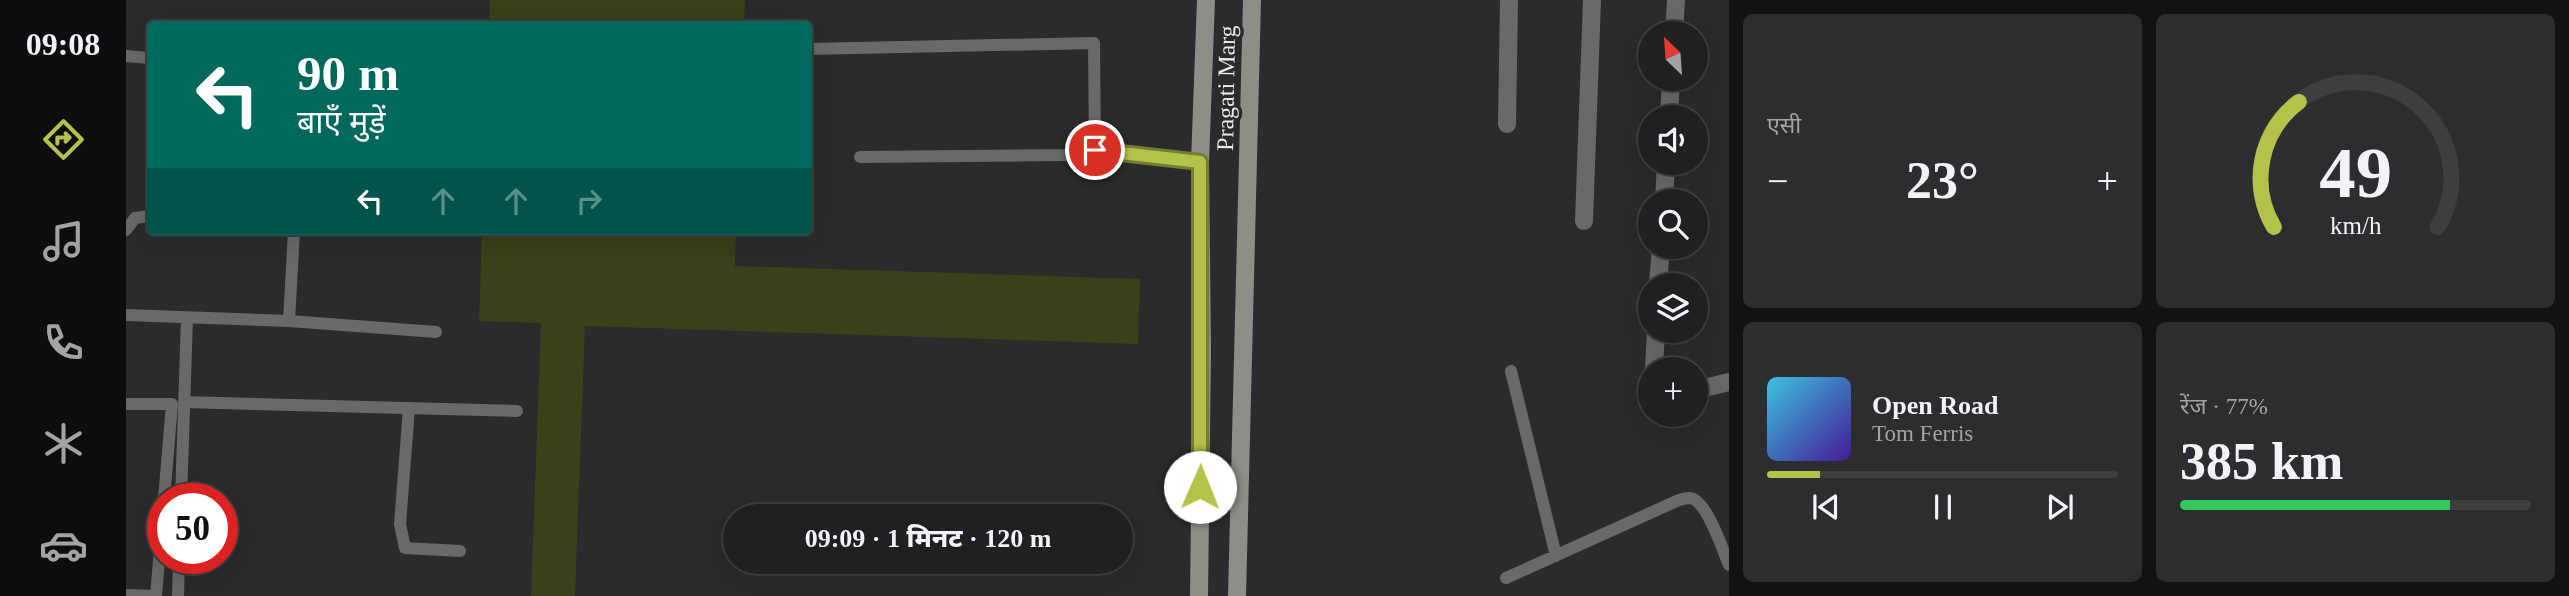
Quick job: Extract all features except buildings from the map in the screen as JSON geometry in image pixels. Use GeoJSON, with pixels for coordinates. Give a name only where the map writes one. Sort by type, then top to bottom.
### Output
{"type":"FeatureCollection","features":[{"type":"Feature","properties":{"kind":"main road","name":"Pragati Marg"},"geometry":{"type":"LineString","coordinates":[[1199,596],[1202,351],[1200,162],[1206,0]]}},
{"type":"Feature","properties":{"kind":"main road","name":"Pragati Marg"},"geometry":{"type":"LineString","coordinates":[[1237,596],[1252,0]]}},
{"type":"Feature","properties":{"kind":"street"},"geometry":{"type":"LineString","coordinates":[[1507,124],[1509,0]]}},
{"type":"Feature","properties":{"kind":"street"},"geometry":{"type":"LineString","coordinates":[[1584,220],[1592,0]]}},
{"type":"Feature","properties":{"kind":"street"},"geometry":{"type":"LineString","coordinates":[[1675,21],[1676,0]]}},
{"type":"Feature","properties":{"kind":"street"},"geometry":{"type":"LineString","coordinates":[[1708,387],[1729,382]]}},
{"type":"Feature","properties":{"kind":"lane"},"geometry":{"type":"LineString","coordinates":[[812,48],[1094,43],[1095,150]]}},
{"type":"Feature","properties":{"kind":"lane"},"geometry":{"type":"LineString","coordinates":[[126,56],[147,58]]}},
{"type":"Feature","properties":{"kind":"lane"},"geometry":{"type":"LineString","coordinates":[[860,156],[1065,155],[1095,150],[1200,162]]}},
{"type":"Feature","properties":{"kind":"lane"},"geometry":{"type":"LineString","coordinates":[[126,229],[135,218],[147,216]]}},
{"type":"Feature","properties":{"kind":"lane"},"geometry":{"type":"LineString","coordinates":[[289,321],[294,235]]}},
{"type":"Feature","properties":{"kind":"lane"},"geometry":{"type":"LineString","coordinates":[[126,315],[289,321],[436,332]]}},
{"type":"Feature","properties":{"kind":"lane"},"geometry":{"type":"LineString","coordinates":[[181,483],[187,318]]}},
{"type":"Feature","properties":{"kind":"lane"},"geometry":{"type":"LineString","coordinates":[[1511,371],[1556,556]]}},
{"type":"Feature","properties":{"kind":"lane"},"geometry":{"type":"LineString","coordinates":[[184,402],[517,411]]}},
{"type":"Feature","properties":{"kind":"lane"},"geometry":{"type":"LineString","coordinates":[[126,404],[172,404],[165,483]]}},
{"type":"Feature","properties":{"kind":"lane"},"geometry":{"type":"LineString","coordinates":[[409,408],[400,524],[405,548],[460,551]]}},
{"type":"Feature","properties":{"kind":"lane"},"geometry":{"type":"LineString","coordinates":[[1506,579],[1679,500],[1690,498],[1699,502],[1706,513],[1729,565]]}},
{"type":"Feature","properties":{"kind":"lane"},"geometry":{"type":"LineString","coordinates":[[126,595],[156,596],[158,574]]}},
{"type":"Feature","properties":{"kind":"lane"},"geometry":{"type":"LineString","coordinates":[[178,596],[179,574]]}},
{"type":"Feature","properties":{"kind":"green space"},"geometry":{"type":"Polygon","coordinates":[[[490,0],[745,0],[744,21],[489,21],[490,0]]]}},
{"type":"Feature","properties":{"kind":"green space"},"geometry":{"type":"Polygon","coordinates":[[[482,235],[736,235],[735,266],[1140,279],[1138,344],[585,326],[575,596],[531,596],[541,323],[479,321],[482,235]]]}},
{"type":"Feature","properties":{"kind":"route"},"geometry":{"type":"LineString","coordinates":[[1095,150],[1200,162],[1200,487]]}}]}
